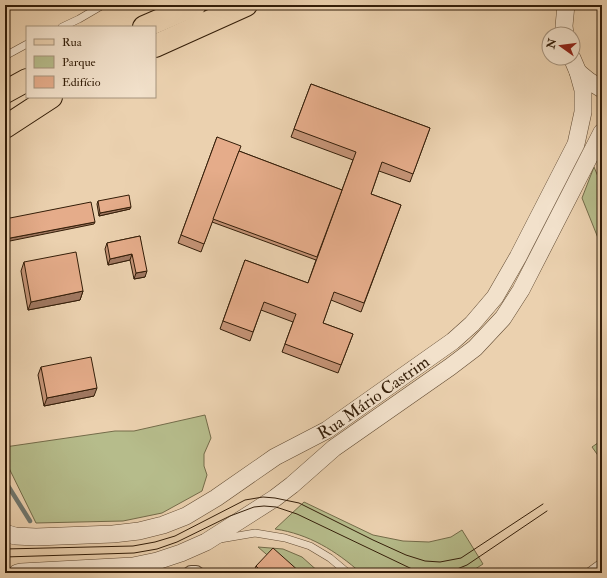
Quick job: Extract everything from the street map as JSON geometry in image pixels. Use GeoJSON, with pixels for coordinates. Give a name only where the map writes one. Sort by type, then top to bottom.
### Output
{"type":"FeatureCollection","features":[{"type":"Feature","properties":{"kind":"main road"},"geometry":{"type":"LineString","coordinates":[[146,26],[196,5]]}},
{"type":"Feature","properties":{"kind":"main road"},"geometry":{"type":"LineString","coordinates":[[156,46],[246,5]]}},
{"type":"Feature","properties":{"kind":"main road"},"geometry":{"type":"LineString","coordinates":[[5,92],[26,81]]}},
{"type":"Feature","properties":{"kind":"main road"},"geometry":{"type":"LineString","coordinates":[[5,127],[49,98]]}},
{"type":"Feature","properties":{"kind":"street"},"geometry":{"type":"LineString","coordinates":[[564,26],[566,5]]}},
{"type":"Feature","properties":{"kind":"street","name":"Rua Mário Castrim"},"geometry":{"type":"LineString","coordinates":[[5,533],[15,536],[36,537],[113,534],[139,531],[163,525],[180,518],[216,498],[275,458],[327,430],[453,341],[472,324],[495,297],[518,257],[576,144],[584,112],[583,90],[575,66]]}},
{"type":"Feature","properties":{"kind":"street"},"geometry":{"type":"LineString","coordinates":[[576,66],[594,85],[602,89]]}},
{"type":"Feature","properties":{"kind":"street","name":"Rua Mário Castrim"},"geometry":{"type":"LineString","coordinates":[[17,573],[133,566],[182,554],[206,542],[275,498],[334,448],[450,367],[475,348],[503,318],[521,290],[602,132]]}},
{"type":"Feature","properties":{"kind":"street"},"geometry":{"type":"LineString","coordinates":[[191,573],[196,573]]}},
{"type":"Feature","properties":{"kind":"lane"},"geometry":{"type":"LineString","coordinates":[[64,26],[80,19],[103,5]]}},
{"type":"Feature","properties":{"kind":"lane"},"geometry":{"type":"LineString","coordinates":[[5,56],[26,45]]}},
{"type":"Feature","properties":{"kind":"lane"},"geometry":{"type":"LineString","coordinates":[[206,542],[251,534],[285,538],[310,546],[330,558],[348,573]]}},
{"type":"Feature","properties":{"kind":"lane"},"geometry":{"type":"LineString","coordinates":[[587,573],[602,562]]}},
{"type":"Feature","properties":{"kind":"green space"},"geometry":{"type":"Polygon","coordinates":[[[594,167],[602,186],[602,248],[582,198],[594,167]]]}},
{"type":"Feature","properties":{"kind":"green space"},"geometry":{"type":"Polygon","coordinates":[[[205,415],[211,438],[204,454],[204,466],[207,475],[202,491],[162,513],[123,521],[36,523],[5,460],[5,447],[115,431],[134,431],[205,415]]]}},
{"type":"Feature","properties":{"kind":"green space"},"geometry":{"type":"Polygon","coordinates":[[[602,440],[602,461],[592,447],[602,440]]]}},
{"type":"Feature","properties":{"kind":"green space"},"geometry":{"type":"Polygon","coordinates":[[[304,502],[373,535],[403,541],[429,542],[451,537],[462,530],[483,564],[469,573],[361,573],[332,551],[311,539],[287,531],[275,529],[304,502]]]}},
{"type":"Feature","properties":{"kind":"green space"},"geometry":{"type":"Polygon","coordinates":[[[258,547],[283,549],[302,557],[320,573],[288,573],[258,547]]]}},
{"type":"Feature","properties":{"kind":"building"},"geometry":{"type":"Polygon","coordinates":[[[311,84],[430,128],[413,174],[382,162],[371,194],[401,205],[364,303],[334,292],[323,323],[353,334],[341,365],[285,344],[296,314],[264,302],[253,332],[223,321],[245,260],[308,283],[356,152],[294,129],[311,84]]]}},
{"type":"Feature","properties":{"kind":"building"},"geometry":{"type":"Polygon","coordinates":[[[217,137],[241,146],[204,244],[181,235],[217,137]]]}},
{"type":"Feature","properties":{"kind":"building"},"geometry":{"type":"Polygon","coordinates":[[[239,151],[342,190],[317,257],[213,219],[239,151]]]}},
{"type":"Feature","properties":{"kind":"building"},"geometry":{"type":"Polygon","coordinates":[[[129,195],[131,207],[100,213],[98,201],[129,195]]]}},
{"type":"Feature","properties":{"kind":"building"},"geometry":{"type":"Polygon","coordinates":[[[91,202],[95,222],[5,239],[5,219],[91,202]]]}},
{"type":"Feature","properties":{"kind":"building"},"geometry":{"type":"Polygon","coordinates":[[[140,236],[147,271],[136,273],[132,254],[110,259],[107,243],[140,236]]]}},
{"type":"Feature","properties":{"kind":"building"},"geometry":{"type":"Polygon","coordinates":[[[76,252],[83,291],[31,302],[24,262],[76,252]]]}},
{"type":"Feature","properties":{"kind":"building"},"geometry":{"type":"Polygon","coordinates":[[[91,357],[97,388],[47,398],[41,367],[91,357]]]}},
{"type":"Feature","properties":{"kind":"building"},"geometry":{"type":"Polygon","coordinates":[[[273,548],[301,573],[263,573],[256,566],[273,548]]]}},
{"type":"Feature","properties":{"kind":"waterway"},"geometry":{"type":"LineString","coordinates":[[5,481],[30,521]]}},
{"type":"Feature","properties":{"kind":"tram line"},"geometry":{"type":"LineString","coordinates":[[5,549],[133,546],[155,542],[175,536],[245,500],[263,497],[299,503],[406,555],[425,561],[440,562],[461,558],[543,504]]}},
{"type":"Feature","properties":{"kind":"tram line"},"geometry":{"type":"LineString","coordinates":[[5,557],[134,553],[157,549],[177,542],[230,516],[254,507],[264,506],[276,507],[297,514],[412,569],[435,572],[452,571],[467,565],[547,511]]}}]}
